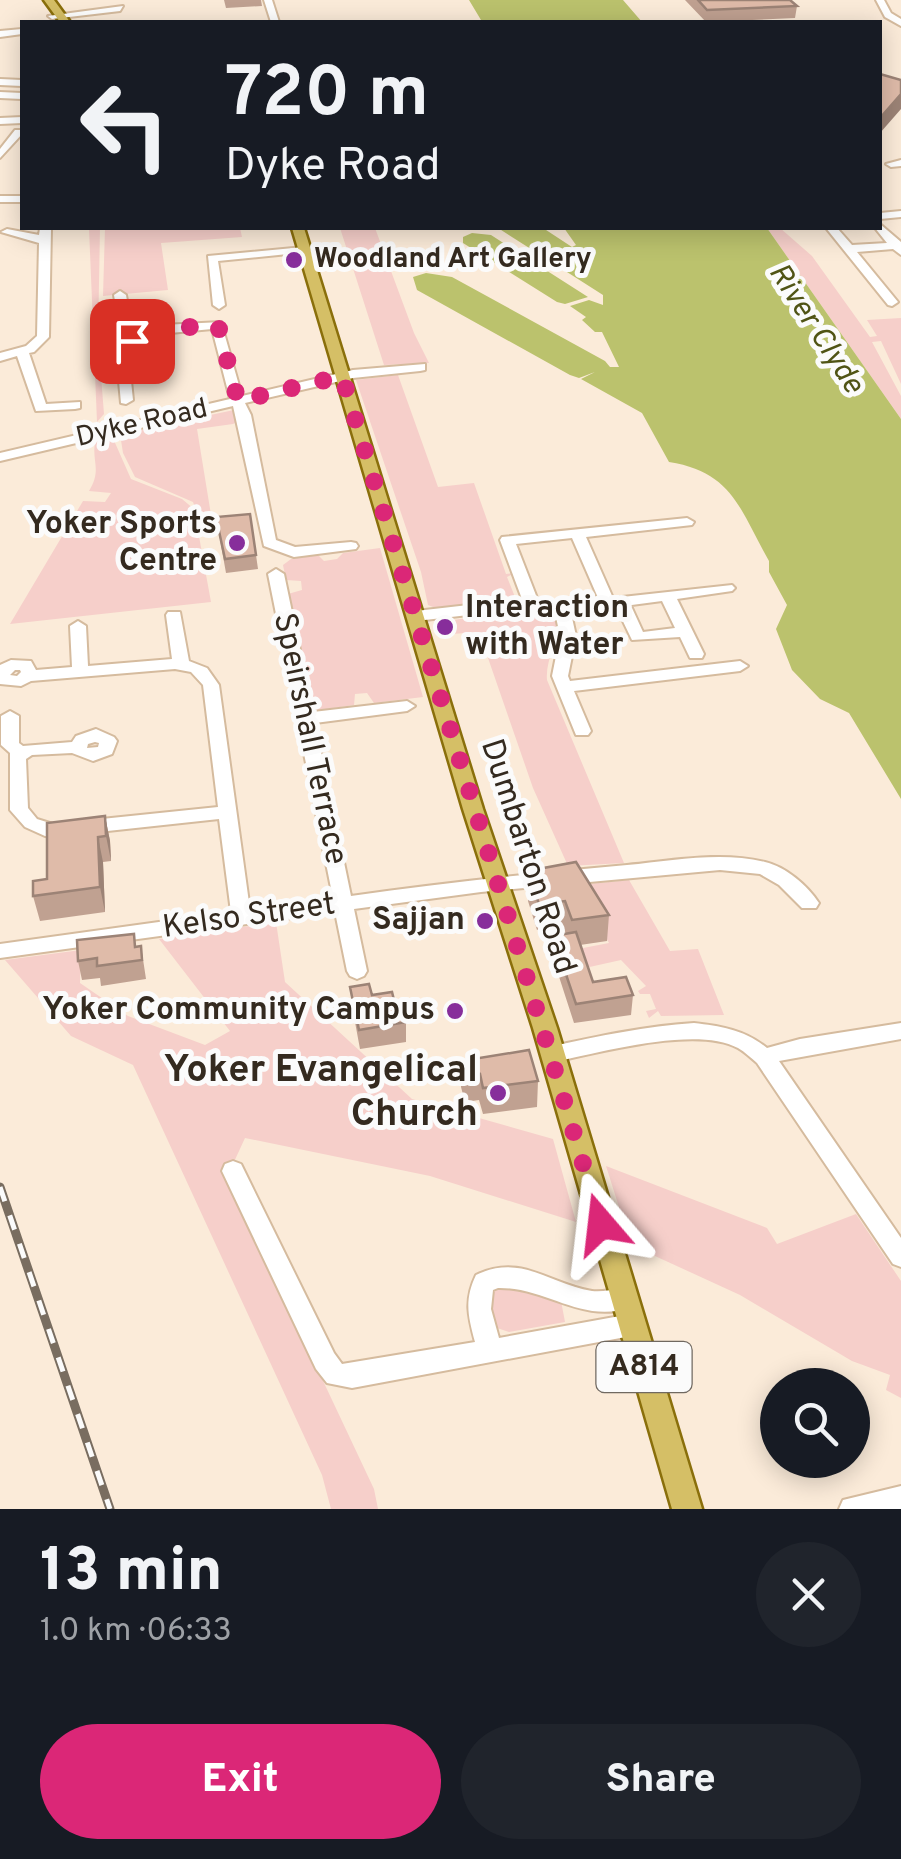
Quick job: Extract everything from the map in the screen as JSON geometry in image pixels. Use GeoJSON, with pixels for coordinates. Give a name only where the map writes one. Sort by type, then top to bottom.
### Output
{"type":"FeatureCollection","features":[{"type":"Feature","properties":{"kind":"main road"},"geometry":{"type":"LineString","coordinates":[[41,0],[59,20]]}},
{"type":"Feature","properties":{"kind":"main road"},"geometry":{"type":"LineString","coordinates":[[49,0],[59,20]]}},
{"type":"Feature","properties":{"kind":"main road","name":"Dumbarton Road"},"geometry":{"type":"LineString","coordinates":[[299,230],[552,1054],[687,1509]]}},
{"type":"Feature","properties":{"kind":"street"},"geometry":{"type":"LineString","coordinates":[[870,0],[887,27],[901,34]]}},
{"type":"Feature","properties":{"kind":"street"},"geometry":{"type":"LineString","coordinates":[[880,0],[888,15],[901,23]]}},
{"type":"Feature","properties":{"kind":"street"},"geometry":{"type":"LineString","coordinates":[[59,20],[118,4]]}},
{"type":"Feature","properties":{"kind":"street"},"geometry":{"type":"LineString","coordinates":[[887,27],[901,23]]}},
{"type":"Feature","properties":{"kind":"street"},"geometry":{"type":"LineString","coordinates":[[0,155],[20,130]]}},
{"type":"Feature","properties":{"kind":"street"},"geometry":{"type":"LineString","coordinates":[[882,229],[899,248]]}},
{"type":"Feature","properties":{"kind":"street"},"geometry":{"type":"LineString","coordinates":[[0,356],[22,352],[44,337],[45,230]]}},
{"type":"Feature","properties":{"kind":"street"},"geometry":{"type":"LineString","coordinates":[[834,230],[892,302]]}},
{"type":"Feature","properties":{"kind":"street"},"geometry":{"type":"LineString","coordinates":[[4,232],[32,235],[45,242]]}},
{"type":"Feature","properties":{"kind":"street"},"geometry":{"type":"LineString","coordinates":[[850,249],[899,248]]}},
{"type":"Feature","properties":{"kind":"street"},"geometry":{"type":"LineString","coordinates":[[218,305],[212,258],[304,250]]}},
{"type":"Feature","properties":{"kind":"street"},"geometry":{"type":"LineString","coordinates":[[120,295],[125,325],[143,330],[215,324],[221,329],[267,539],[278,549],[294,552],[351,546]]}},
{"type":"Feature","properties":{"kind":"street"},"geometry":{"type":"LineString","coordinates":[[126,400],[125,380],[134,370],[131,338],[143,330]]}},
{"type":"Feature","properties":{"kind":"street"},"geometry":{"type":"LineString","coordinates":[[22,352],[42,408],[75,405]]}},
{"type":"Feature","properties":{"kind":"street","name":"Dyke Road"},"geometry":{"type":"LineString","coordinates":[[0,457],[342,376],[420,367]]}},
{"type":"Feature","properties":{"kind":"street"},"geometry":{"type":"LineString","coordinates":[[530,603],[508,540],[687,522]]}},
{"type":"Feature","properties":{"kind":"street"},"geometry":{"type":"LineString","coordinates":[[578,533],[607,601]]}},
{"type":"Feature","properties":{"kind":"street","name":"Speirshall Terrace"},"geometry":{"type":"LineString","coordinates":[[276,574],[357,970]]}},
{"type":"Feature","properties":{"kind":"street"},"geometry":{"type":"LineString","coordinates":[[416,616],[530,603],[552,604],[562,609],[727,588]]}},
{"type":"Feature","properties":{"kind":"street"},"geometry":{"type":"LineString","coordinates":[[667,595],[696,654]]}},
{"type":"Feature","properties":{"kind":"street"},"geometry":{"type":"LineString","coordinates":[[562,609],[568,636],[560,670],[582,732]]}},
{"type":"Feature","properties":{"kind":"street"},"geometry":{"type":"LineString","coordinates":[[626,611],[638,636],[685,632]]}},
{"type":"Feature","properties":{"kind":"street"},"geometry":{"type":"LineString","coordinates":[[170,625],[181,664]]}},
{"type":"Feature","properties":{"kind":"street"},"geometry":{"type":"LineString","coordinates":[[78,626],[80,673]]}},
{"type":"Feature","properties":{"kind":"street"},"geometry":{"type":"LineString","coordinates":[[28,676],[181,664],[200,670],[211,686],[241,918]]}},
{"type":"Feature","properties":{"kind":"street"},"geometry":{"type":"LineString","coordinates":[[563,687],[740,666]]}},
{"type":"Feature","properties":{"kind":"street"},"geometry":{"type":"LineString","coordinates":[[304,719],[407,706]]}},
{"type":"Feature","properties":{"kind":"street"},"geometry":{"type":"LineString","coordinates":[[10,716],[10,745],[20,752],[78,746]]}},
{"type":"Feature","properties":{"kind":"street"},"geometry":{"type":"LineString","coordinates":[[20,752],[18,810],[31,823],[45,829],[66,832],[228,812]]}},
{"type":"Feature","properties":{"kind":"street","name":"Kelso Street"},"geometry":{"type":"LineString","coordinates":[[0,951],[499,884],[741,863],[776,874],[808,903]]}},
{"type":"Feature","properties":{"kind":"street"},"geometry":{"type":"LineString","coordinates":[[552,1054],[670,1034],[716,1031],[746,1040],[764,1057],[901,1257]]}},
{"type":"Feature","properties":{"kind":"street"},"geometry":{"type":"LineString","coordinates":[[764,1057],[800,1046],[901,1031]]}},
{"type":"Feature","properties":{"kind":"street"},"geometry":{"type":"LineString","coordinates":[[234,1171],[325,1361],[336,1375],[352,1376],[490,1350],[627,1312]]}},
{"type":"Feature","properties":{"kind":"street"},"geometry":{"type":"LineString","coordinates":[[490,1350],[478,1300],[480,1288],[493,1277],[510,1275],[627,1312]]}},
{"type":"Feature","properties":{"kind":"street"},"geometry":{"type":"LineString","coordinates":[[852,1509],[901,1499]]}},
{"type":"Feature","properties":{"kind":"shaded area"},"geometry":{"type":"Polygon","coordinates":[[[89,230],[100,230],[98,338],[104,414],[97,422],[89,230]]]}},
{"type":"Feature","properties":{"kind":"shaded area"},"geometry":{"type":"Polygon","coordinates":[[[105,230],[240,230],[242,237],[161,243],[168,290],[103,296],[105,230]]]}},
{"type":"Feature","properties":{"kind":"shaded area"},"geometry":{"type":"Polygon","coordinates":[[[341,230],[376,230],[429,363],[384,365],[341,230]]]}},
{"type":"Feature","properties":{"kind":"shaded area"},"geometry":{"type":"Polygon","coordinates":[[[768,230],[782,230],[812,256],[870,337],[877,336],[867,320],[901,318],[901,384],[881,341],[872,342],[901,396],[901,419],[768,230]]]}},
{"type":"Feature","properties":{"kind":"shaded area"},"geometry":{"type":"Polygon","coordinates":[[[398,375],[438,487],[474,483],[506,574],[515,573],[507,577],[515,597],[525,599],[438,609],[428,605],[421,572],[356,380],[398,375]]]}},
{"type":"Feature","properties":{"kind":"shaded area"},"geometry":{"type":"Polygon","coordinates":[[[234,410],[237,422],[197,429],[213,527],[203,528],[193,502],[135,477],[123,453],[120,434],[234,410]]]}},
{"type":"Feature","properties":{"kind":"shaded area"},"geometry":{"type":"Polygon","coordinates":[[[112,436],[131,479],[182,499],[194,509],[211,602],[10,624],[83,501],[105,502],[111,493],[89,491],[96,470],[96,439],[112,436]]]}},
{"type":"Feature","properties":{"kind":"shaded area"},"geometry":{"type":"Polygon","coordinates":[[[380,548],[423,697],[374,703],[367,693],[355,694],[354,705],[313,711],[288,594],[302,590],[301,581],[286,580],[283,565],[291,559],[318,555],[324,561],[337,559],[343,553],[380,548]]]}},
{"type":"Feature","properties":{"kind":"shaded area"},"geometry":{"type":"Polygon","coordinates":[[[534,608],[557,617],[547,680],[624,863],[568,866],[533,788],[479,632],[438,635],[434,623],[534,608]]]}},
{"type":"Feature","properties":{"kind":"shaded area"},"geometry":{"type":"Polygon","coordinates":[[[629,880],[670,951],[698,949],[724,1015],[661,1016],[658,1011],[649,1018],[646,1011],[656,1009],[650,994],[640,994],[638,991],[646,986],[621,960],[585,968],[578,949],[609,943],[578,885],[629,880]]]}},
{"type":"Feature","properties":{"kind":"shaded area"},"geometry":{"type":"Polygon","coordinates":[[[276,922],[285,982],[412,1099],[553,1139],[576,1222],[430,1176],[245,1138],[227,1177],[374,1489],[378,1509],[331,1509],[322,1475],[133,1065],[71,1036],[5,960],[81,950],[80,983],[128,1016],[205,1045],[230,1031],[159,939],[276,922]]]}},
{"type":"Feature","properties":{"kind":"shaded area"},"geometry":{"type":"Polygon","coordinates":[[[606,1166],[767,1228],[777,1244],[856,1214],[901,1281],[901,1398],[886,1390],[890,1375],[852,1361],[740,1295],[631,1245],[606,1166]]]}},
{"type":"Feature","properties":{"kind":"shaded area"},"geometry":{"type":"Polygon","coordinates":[[[503,1285],[561,1301],[565,1322],[509,1332],[497,1328],[488,1308],[492,1292],[503,1285]]]}},
{"type":"Feature","properties":{"kind":"water"},"geometry":{"type":"Polygon","coordinates":[[[469,0],[623,0],[640,20],[481,20],[469,0]]]}},
{"type":"Feature","properties":{"kind":"water","name":"River Clyde"},"geometry":{"type":"Polygon","coordinates":[[[501,230],[546,230],[572,247],[576,245],[565,230],[768,230],[901,419],[901,799],[849,713],[820,699],[792,670],[776,629],[787,605],[750,525],[721,484],[690,467],[669,462],[642,413],[581,379],[595,372],[579,378],[570,375],[417,290],[413,277],[426,273],[452,277],[610,367],[619,367],[602,332],[595,332],[582,320],[586,317],[570,306],[589,300],[603,305],[603,295],[501,230]]]}},
{"type":"Feature","properties":{"kind":"water"},"geometry":{"type":"Polygon","coordinates":[[[472,233],[491,235],[588,297],[565,304],[557,302],[463,243],[463,237],[472,233]]]}},
{"type":"Feature","properties":{"kind":"building"},"geometry":{"type":"Polygon","coordinates":[[[698,0],[790,0],[797,6],[707,10],[698,0]]]}},
{"type":"Feature","properties":{"kind":"building"},"geometry":{"type":"Polygon","coordinates":[[[882,75],[901,80],[901,94],[882,116],[882,75]]]}},
{"type":"Feature","properties":{"kind":"building","name":"Yoker Sports Centre"},"geometry":{"type":"Polygon","coordinates":[[[250,514],[256,555],[225,559],[216,517],[250,514]]]}},
{"type":"Feature","properties":{"kind":"building"},"geometry":{"type":"Polygon","coordinates":[[[105,816],[106,836],[98,837],[100,887],[33,896],[33,881],[47,879],[47,823],[105,816]]]}},
{"type":"Feature","properties":{"kind":"building"},"geometry":{"type":"Polygon","coordinates":[[[576,862],[609,915],[572,920],[565,901],[539,904],[529,876],[533,870],[576,862]]]}},
{"type":"Feature","properties":{"kind":"building"},"geometry":{"type":"Polygon","coordinates":[[[576,932],[593,982],[626,977],[633,995],[576,1004],[553,936],[576,932]]]}},
{"type":"Feature","properties":{"kind":"building"},"geometry":{"type":"Polygon","coordinates":[[[134,934],[135,947],[141,946],[142,960],[97,966],[97,958],[78,961],[77,940],[134,934]]]}},
{"type":"Feature","properties":{"kind":"building"},"geometry":{"type":"Polygon","coordinates":[[[369,984],[372,995],[392,992],[395,1004],[401,1003],[406,1022],[359,1030],[350,987],[369,984]]]}},
{"type":"Feature","properties":{"kind":"building"},"geometry":{"type":"Polygon","coordinates":[[[529,1050],[538,1081],[483,1088],[480,1074],[465,1076],[461,1061],[529,1050]]]}},
{"type":"Feature","properties":{"kind":"railway"},"geometry":{"type":"LineString","coordinates":[[0,1187],[110,1509]]}},
{"type":"Feature","properties":{"kind":"place","name":"Woodland Art Gallery"},"geometry":{"type":"Point","coordinates":[294,260]}},
{"type":"Feature","properties":{"kind":"place","name":"Yoker Sports Centre"},"geometry":{"type":"Point","coordinates":[237,543]}},
{"type":"Feature","properties":{"kind":"place","name":"Interaction with Water"},"geometry":{"type":"Point","coordinates":[445,627]}},
{"type":"Feature","properties":{"kind":"place","name":"Sajjan"},"geometry":{"type":"Point","coordinates":[485,921]}},
{"type":"Feature","properties":{"kind":"place","name":"Yoker Community Campus"},"geometry":{"type":"Point","coordinates":[455,1011]}},
{"type":"Feature","properties":{"kind":"place","name":"Yoker Evangelical Church"},"geometry":{"type":"Point","coordinates":[498,1093]}},
{"type":"Feature","properties":{"kind":"route"},"geometry":{"type":"LineString","coordinates":[[132,341],[133,334],[143,330],[218,325],[238,401],[342,376],[545,1028],[601,1224]]}}]}
